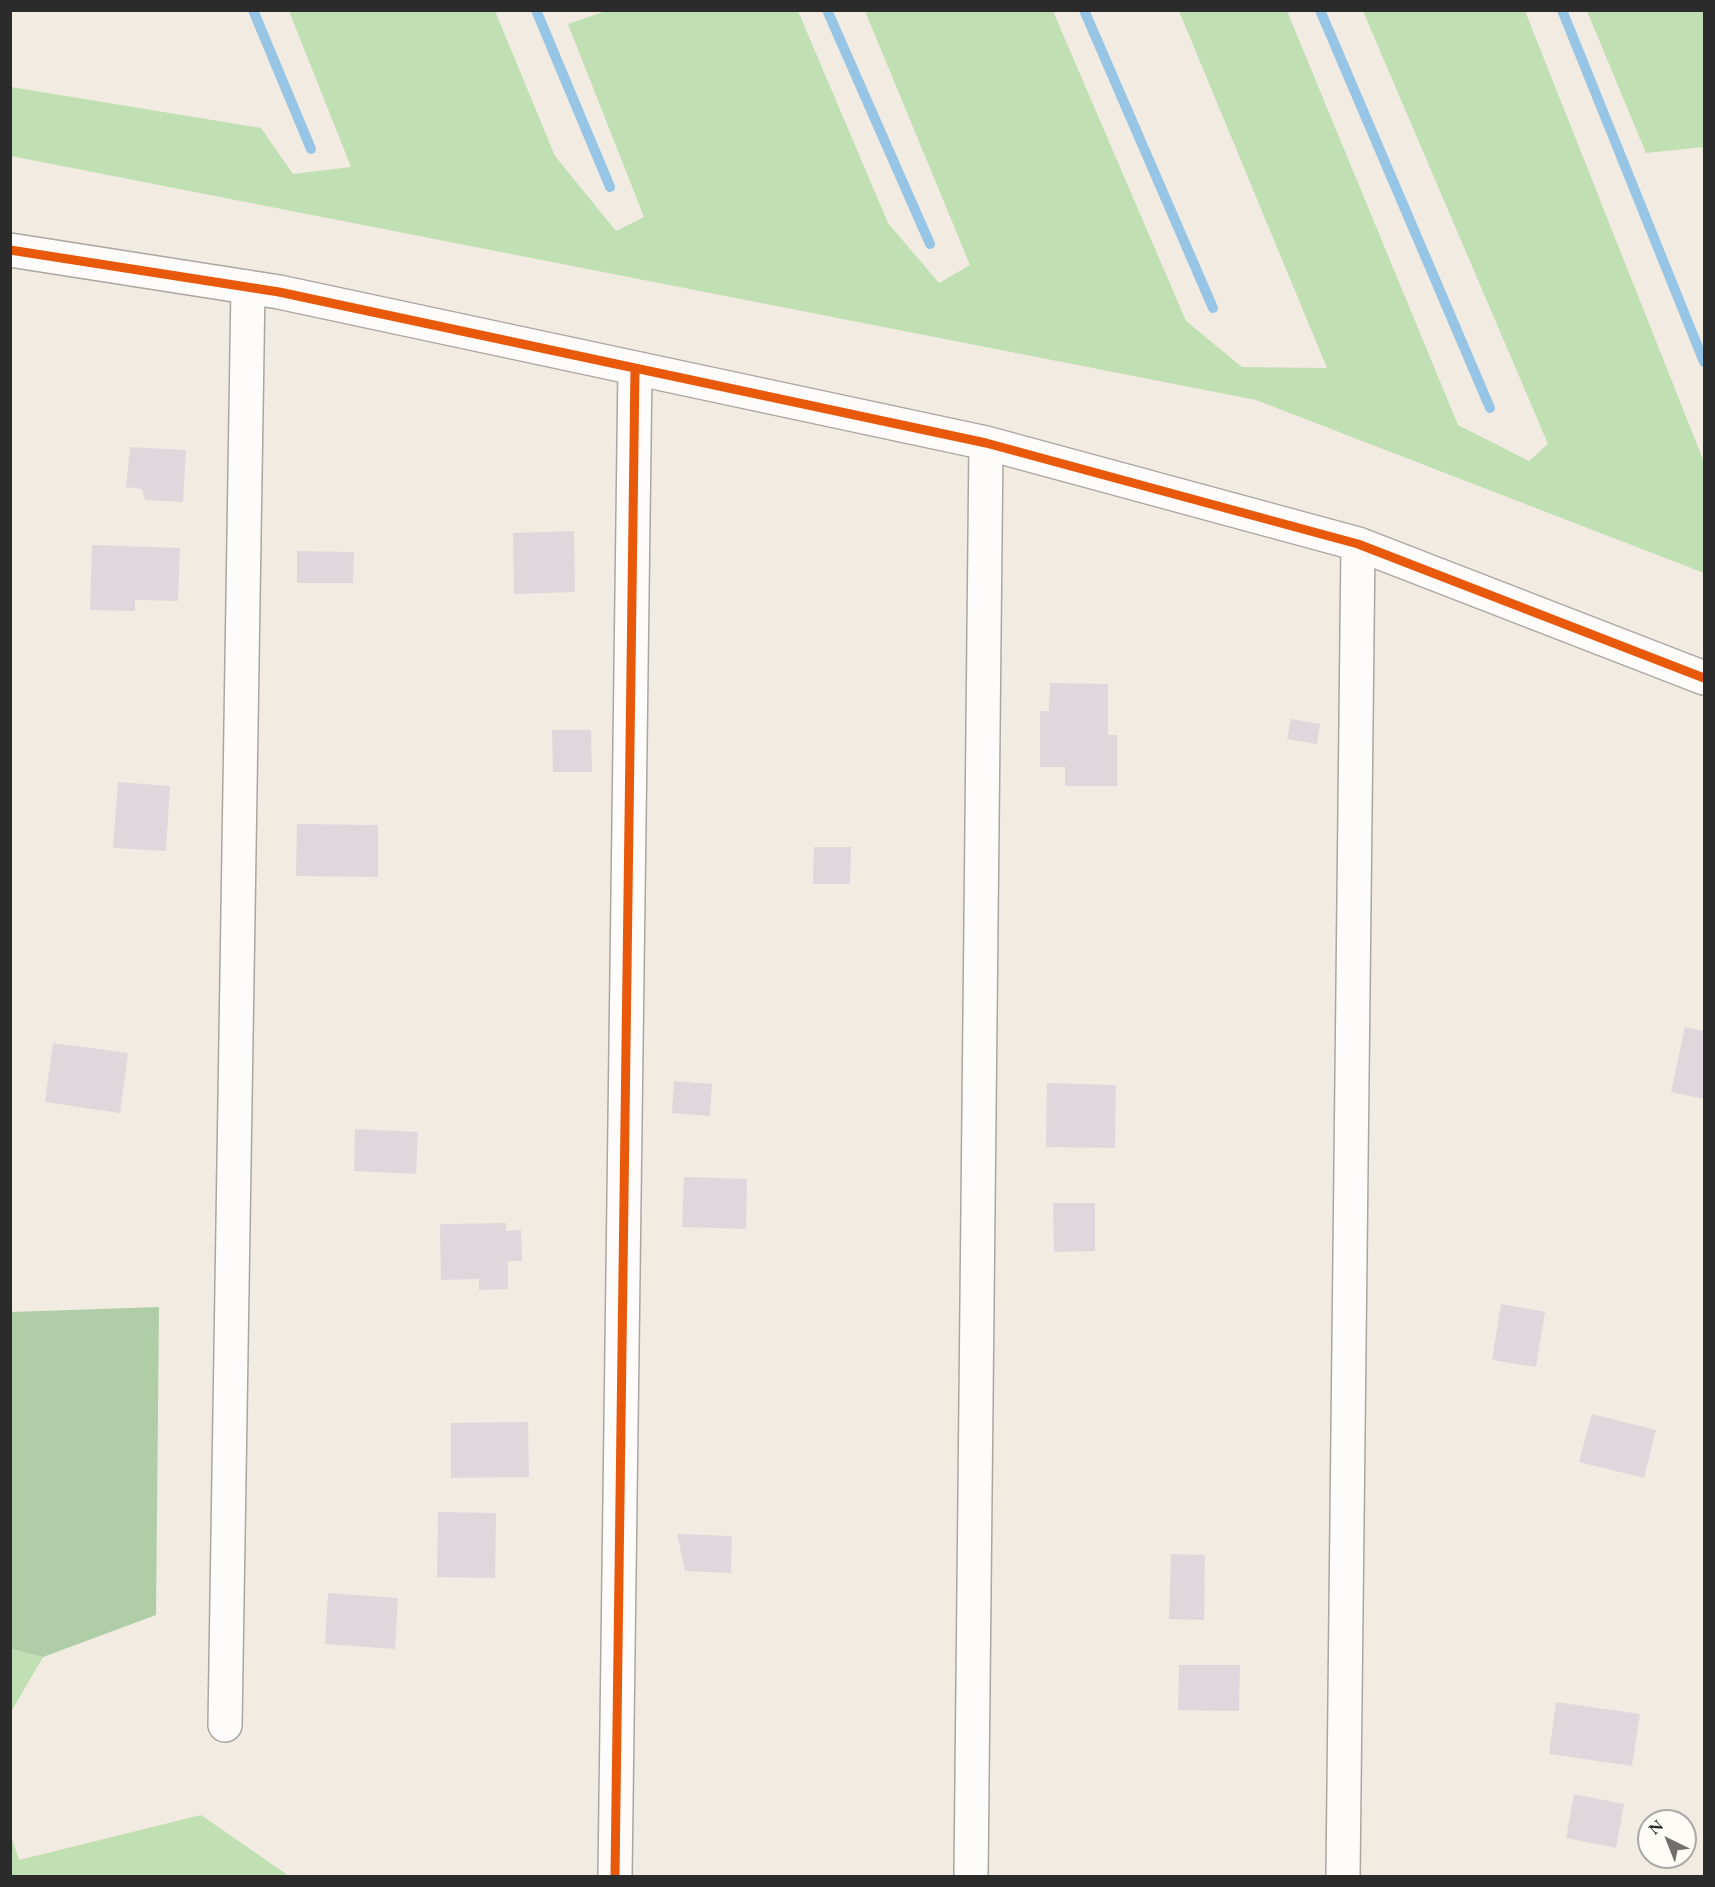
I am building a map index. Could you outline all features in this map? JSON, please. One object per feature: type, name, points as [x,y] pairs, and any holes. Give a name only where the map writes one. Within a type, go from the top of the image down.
[{"type":"street","points":[[10,250],[279,292],[986,443],[1358,544],[1704,678]]},
{"type":"street","points":[[225,1725],[248,287]]},
{"type":"street","points":[[615,1876],[635,368]]},
{"type":"street","points":[[971,1876],[986,443]]},
{"type":"street","points":[[1343,1876],[1358,544]]},
{"type":"green space","points":[[289,11],[495,11],[555,156],[616,231],[644,217],[568,24],[606,11],[798,11],[888,223],[939,283],[970,265],[865,11],[1053,11],[1186,321],[1242,367],[1327,368],[1179,11],[1287,11],[1458,425],[1529,461],[1548,444],[1363,11],[1525,11],[1704,462],[1704,573],[1256,400],[11,156],[11,87],[261,128],[293,174],[351,167]]},
{"type":"green space","points":[[1587,11],[1704,11],[1704,147],[1646,153]]},
{"type":"green space","points":[[159,1307],[156,1615],[43,1657],[11,1649],[11,1312]]},
{"type":"green space","points":[[11,1649],[43,1657],[11,1712]]},
{"type":"green space","points":[[201,1815],[289,1876],[11,1876],[11,1836],[19,1860]]},
{"type":"building","points":[[130,447],[186,450],[183,502],[145,500],[142,489],[126,487]]},
{"type":"building","points":[[574,531],[575,592],[514,594],[513,533]]},
{"type":"building","points":[[92,545],[180,548],[178,601],[135,600],[135,611],[90,610]]},
{"type":"building","points":[[297,551],[354,552],[353,583],[297,583]]},
{"type":"building","points":[[1050,683],[1108,684],[1108,735],[1117,735],[1117,786],[1065,786],[1065,767],[1040,767],[1040,711],[1049,711]]},
{"type":"building","points":[[1291,719],[1320,724],[1317,744],[1287,739]]},
{"type":"building","points":[[552,730],[591,730],[592,772],[553,772]]},
{"type":"building","points":[[118,782],[170,786],[166,851],[113,848]]},
{"type":"building","points":[[297,824],[378,825],[378,877],[296,876]]},
{"type":"building","points":[[814,847],[851,847],[850,884],[813,884]]},
{"type":"building","points":[[1685,1027],[1704,1031],[1704,1099],[1671,1092]]},
{"type":"building","points":[[53,1043],[128,1053],[120,1113],[45,1102]]},
{"type":"building","points":[[674,1081],[712,1084],[710,1116],[672,1113]]},
{"type":"building","points":[[1047,1083],[1116,1085],[1115,1148],[1046,1147]]},
{"type":"building","points":[[355,1129],[418,1132],[416,1174],[354,1171]]},
{"type":"building","points":[[684,1177],[747,1179],[746,1229],[682,1227]]},
{"type":"building","points":[[1053,1203],[1095,1203],[1095,1251],[1054,1252]]},
{"type":"building","points":[[506,1223],[506,1231],[521,1230],[522,1261],[508,1261],[508,1289],[479,1290],[479,1279],[441,1280],[440,1224]]},
{"type":"building","points":[[1501,1304],[1545,1312],[1536,1367],[1492,1360]]},
{"type":"building","points":[[1592,1414],[1656,1430],[1644,1478],[1579,1462]]},
{"type":"building","points":[[528,1422],[529,1477],[451,1478],[451,1423]]},
{"type":"building","points":[[438,1512],[496,1513],[495,1578],[437,1577]]},
{"type":"building","points":[[677,1534],[732,1536],[731,1573],[685,1571]]},
{"type":"building","points":[[1171,1554],[1205,1555],[1204,1620],[1169,1619]]},
{"type":"building","points":[[328,1593],[398,1598],[395,1649],[325,1644]]},
{"type":"building","points":[[1179,1665],[1240,1665],[1239,1711],[1178,1710]]},
{"type":"building","points":[[1556,1702],[1640,1714],[1632,1766],[1549,1754]]},
{"type":"building","points":[[1574,1794],[1624,1804],[1616,1848],[1566,1838]]},
{"type":"waterway","points":[[253,10],[311,149]]},
{"type":"waterway","points":[[536,10],[610,187]]},
{"type":"waterway","points":[[827,10],[930,244]]},
{"type":"waterway","points":[[1084,10],[1213,308]]},
{"type":"waterway","points":[[1320,10],[1490,408]]},
{"type":"waterway","points":[[1562,10],[1704,362]]},
{"type":"cycle path","points":[[10,250],[279,292],[986,443],[1358,544],[1704,678]]},
{"type":"cycle path","points":[[615,1876],[635,368]]}]
